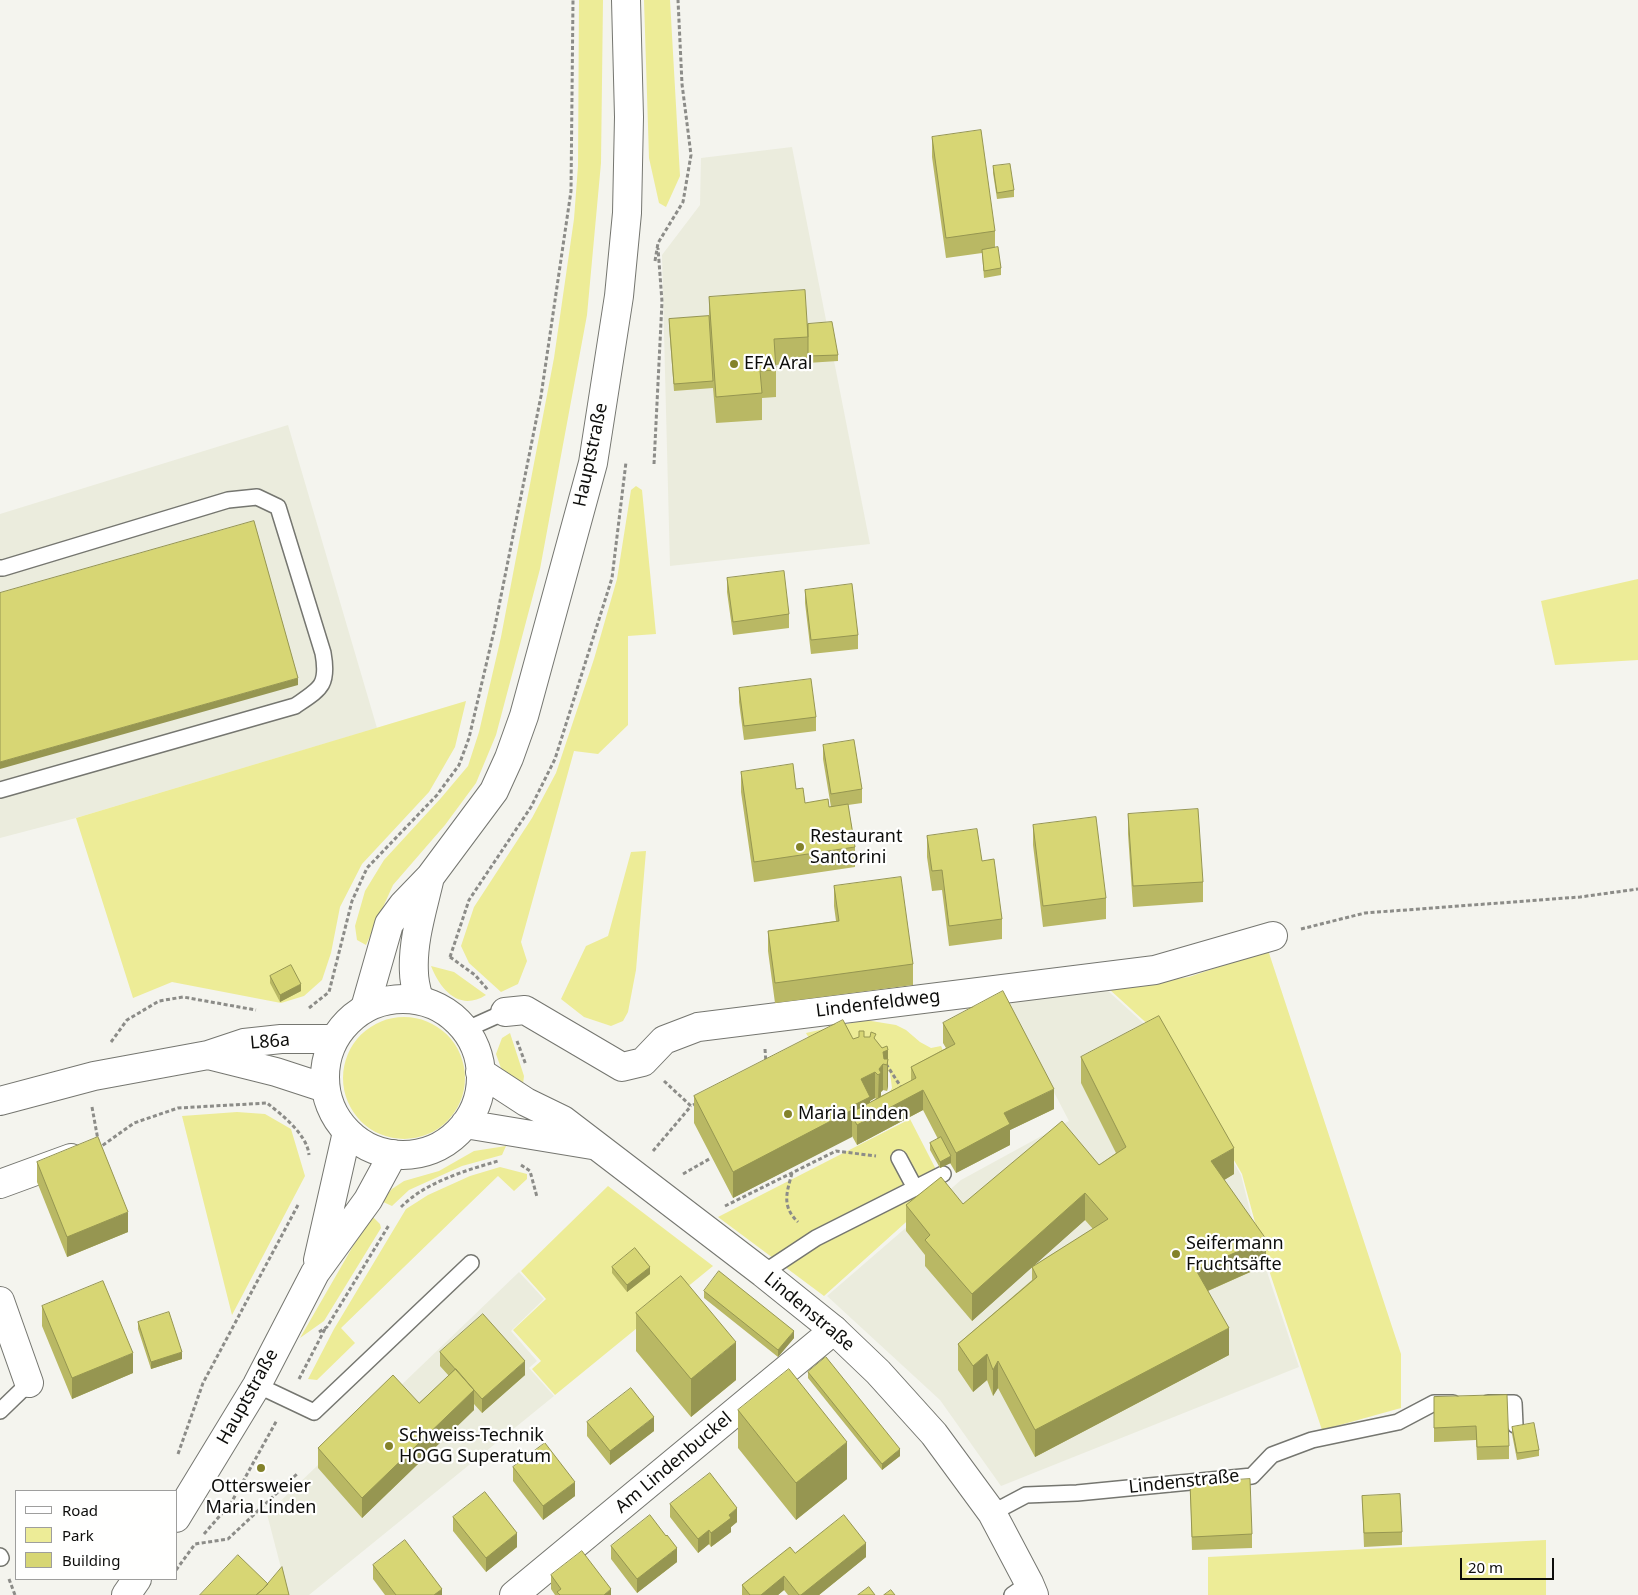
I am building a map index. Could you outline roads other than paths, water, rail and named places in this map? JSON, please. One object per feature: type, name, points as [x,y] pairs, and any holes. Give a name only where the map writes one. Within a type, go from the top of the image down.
[{"type":"street","name":"Hauptstraße","points":[[365,1008],[389,924],[403,905],[430,877],[494,791],[509,758],[524,716],[594,463],[618,296],[627,213],[629,117],[626,0]]},
{"type":"street","name":"Hauptstraße","points":[[419,1000],[414,974],[415,953],[430,877]]},
{"type":"street","name":"Lindenfeldweg","points":[[505,1012],[525,1010],[622,1068],[643,1062],[664,1040],[698,1027],[1156,970],[1273,936]]},
{"type":"street","points":[[419,1000],[437,1006],[465,1030],[476,1048],[480,1072],[480,1088],[475,1107],[465,1124],[445,1143],[420,1153],[393,1154],[368,1147],[347,1132],[332,1112],[325,1088],[325,1063],[334,1039],[347,1022],[365,1008],[382,1001],[419,1000]]},
{"type":"street","name":"L86a","points":[[0,1101],[94,1076],[208,1055],[244,1043],[281,1039],[334,1039]]},
{"type":"street","points":[[208,1055],[276,1072],[325,1088]]},
{"type":"street","name":"Lindenstraße","points":[[480,1072],[526,1102],[562,1120],[763,1273],[834,1330],[878,1372],[934,1434],[992,1513],[1025,1591]]},
{"type":"street","name":"Lindenstraße","points":[[465,1124],[593,1145]]},
{"type":"street","name":"Hauptstraße","points":[[315,1273],[347,1132]]},
{"type":"street","points":[[0,1184],[90,1151]]},
{"type":"street","name":"Hauptstraße","points":[[178,1515],[257,1385],[315,1273],[368,1200],[393,1154]]},
{"type":"street","points":[[0,1301],[29,1383]]},
{"type":"street","name":"Am Lindenbuckel","points":[[514,1595],[834,1330]]},
{"type":"street","points":[[126,1595],[136,1580]]},
{"type":"lane","points":[[0,568],[12,566],[228,500],[256,497],[278,507],[323,654],[326,671],[319,690],[295,706],[0,790]]},
{"type":"lane","points":[[465,1030],[505,1012]]},
{"type":"lane","points":[[899,1158],[915,1188]]},
{"type":"lane","points":[[763,1273],[816,1238],[943,1174]]},
{"type":"lane","points":[[257,1385],[314,1412],[471,1263]]},
{"type":"lane","points":[[0,1411],[29,1383]]},
{"type":"lane","name":"Lindenstraße","points":[[992,1513],[1026,1495],[1077,1494],[1252,1476],[1272,1455],[1312,1440],[1398,1422],[1434,1403],[1514,1403],[1515,1425]]},
{"type":"place","name":"EFA Aral","points":[[734,364]]},
{"type":"place","name":"Restaurant Santorini","points":[[800,847]]},
{"type":"place","name":"Maria Linden","points":[[788,1114]]},
{"type":"place","name":"Seifermann Fruchtsäfte","points":[[1176,1254]]},
{"type":"place","name":"Schweiss-Technik HOGG Superatum","points":[[389,1446]]},
{"type":"place","name":"Ottersweier Maria Linden","points":[[261,1468]]}]
